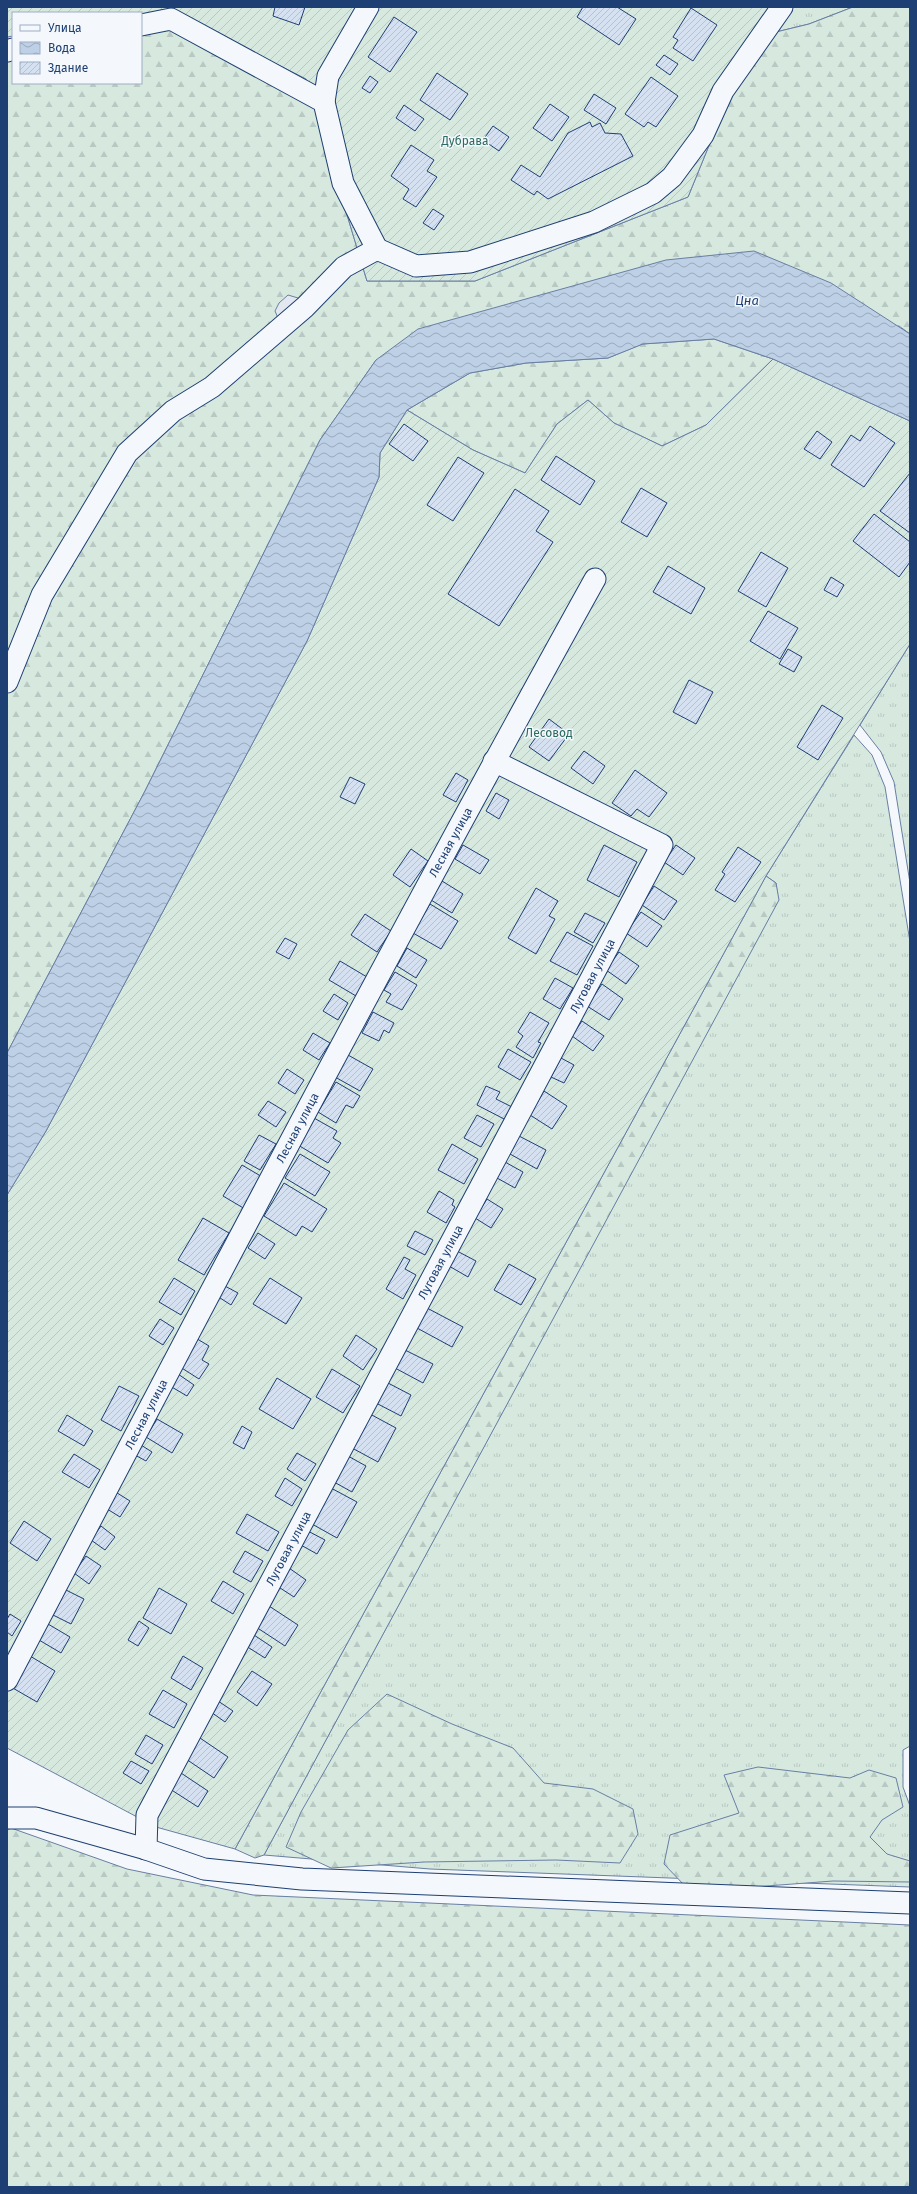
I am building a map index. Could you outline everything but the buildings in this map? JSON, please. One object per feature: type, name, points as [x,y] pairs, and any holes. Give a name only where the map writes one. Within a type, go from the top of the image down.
[{"type":"street","points":[[368,7],[328,76],[324,102],[343,183],[378,249],[416,266],[470,262],[594,222],[653,193],[672,176],[703,135],[723,91],[782,7]]},
{"type":"street","points":[[142,25],[170,13],[171,19],[324,102]]},
{"type":"street","points":[[7,682],[42,595],[127,453],[173,411],[212,387],[305,307],[344,267],[378,249]]},
{"type":"street","name":"Лесная улица","points":[[7,1680],[214,1282],[494,761],[595,579]]},
{"type":"street","name":"Луговая улица","points":[[146,1849],[147,1815],[662,845],[494,761]]},
{"type":"street","points":[[7,1818],[36,1818],[146,1849],[204,1869],[302,1879],[910,1903]]},
{"type":"green space","name":"Дубрава","points":[[7,7],[790,7],[730,94],[688,197],[475,281],[367,281],[306,79],[173,11],[142,16],[142,12],[12,12],[12,36],[7,37]]},
{"type":"green space","points":[[790,7],[853,7],[809,24],[772,33]]},
{"type":"green space","points":[[853,7],[910,7],[910,334],[899,326],[376,360],[320,440],[145,791],[7,1053],[7,37],[12,36],[12,84],[142,84],[142,16],[173,11],[306,79],[367,281],[475,281],[688,197],[730,94],[772,33],[809,24]]},
{"type":"green space","points":[[714,339],[773,359],[706,425],[662,446],[614,423],[588,400],[557,424],[525,473],[473,450],[407,410],[470,373],[526,363],[608,358],[642,344]]},
{"type":"green space","name":"Лесовод","points":[[773,359],[910,421],[910,644],[766,876],[235,1849],[156,1827],[7,1748],[7,1195],[46,1131],[307,641],[379,477],[380,453],[407,410],[473,450],[525,473],[557,424],[588,400],[614,423],[662,446],[706,425]]},
{"type":"green space","points":[[910,644],[910,883],[894,782],[881,752],[860,725]]},
{"type":"green space","points":[[854,735],[872,755],[885,787],[910,942],[910,1746],[903,1750],[903,1787],[910,1806],[910,1887],[430,1869],[264,1855],[778,900],[776,883],[766,876]]},
{"type":"green space","points":[[766,876],[776,883],[779,900],[264,1855],[255,1858],[235,1849]]},
{"type":"green space","points":[[387,1694],[452,1724],[513,1748],[544,1783],[593,1789],[633,1809],[638,1834],[620,1863],[556,1860],[424,1862],[331,1868],[286,1847],[301,1812],[348,1730]]},
{"type":"green space","points":[[758,1767],[850,1778],[869,1770],[896,1778],[903,1807],[882,1820],[870,1837],[887,1854],[910,1861],[910,1882],[833,1881],[740,1888],[685,1886],[664,1864],[670,1835],[739,1813],[724,1775]]},
{"type":"green space","points":[[11,1828],[127,1869],[253,1895],[910,1925],[910,2187],[7,2187],[7,1830]]},
{"type":"shaded area","points":[[288,295],[298,298],[305,307],[278,318],[275,311],[279,303]]},
{"type":"water","name":"Цна","points":[[754,251],[831,283],[910,334],[910,421],[773,359],[714,339],[643,344],[608,358],[526,363],[470,373],[407,410],[380,453],[379,477],[307,641],[46,1131],[7,1195],[7,1053],[145,791],[320,440],[376,360],[418,329],[666,260]]}]
